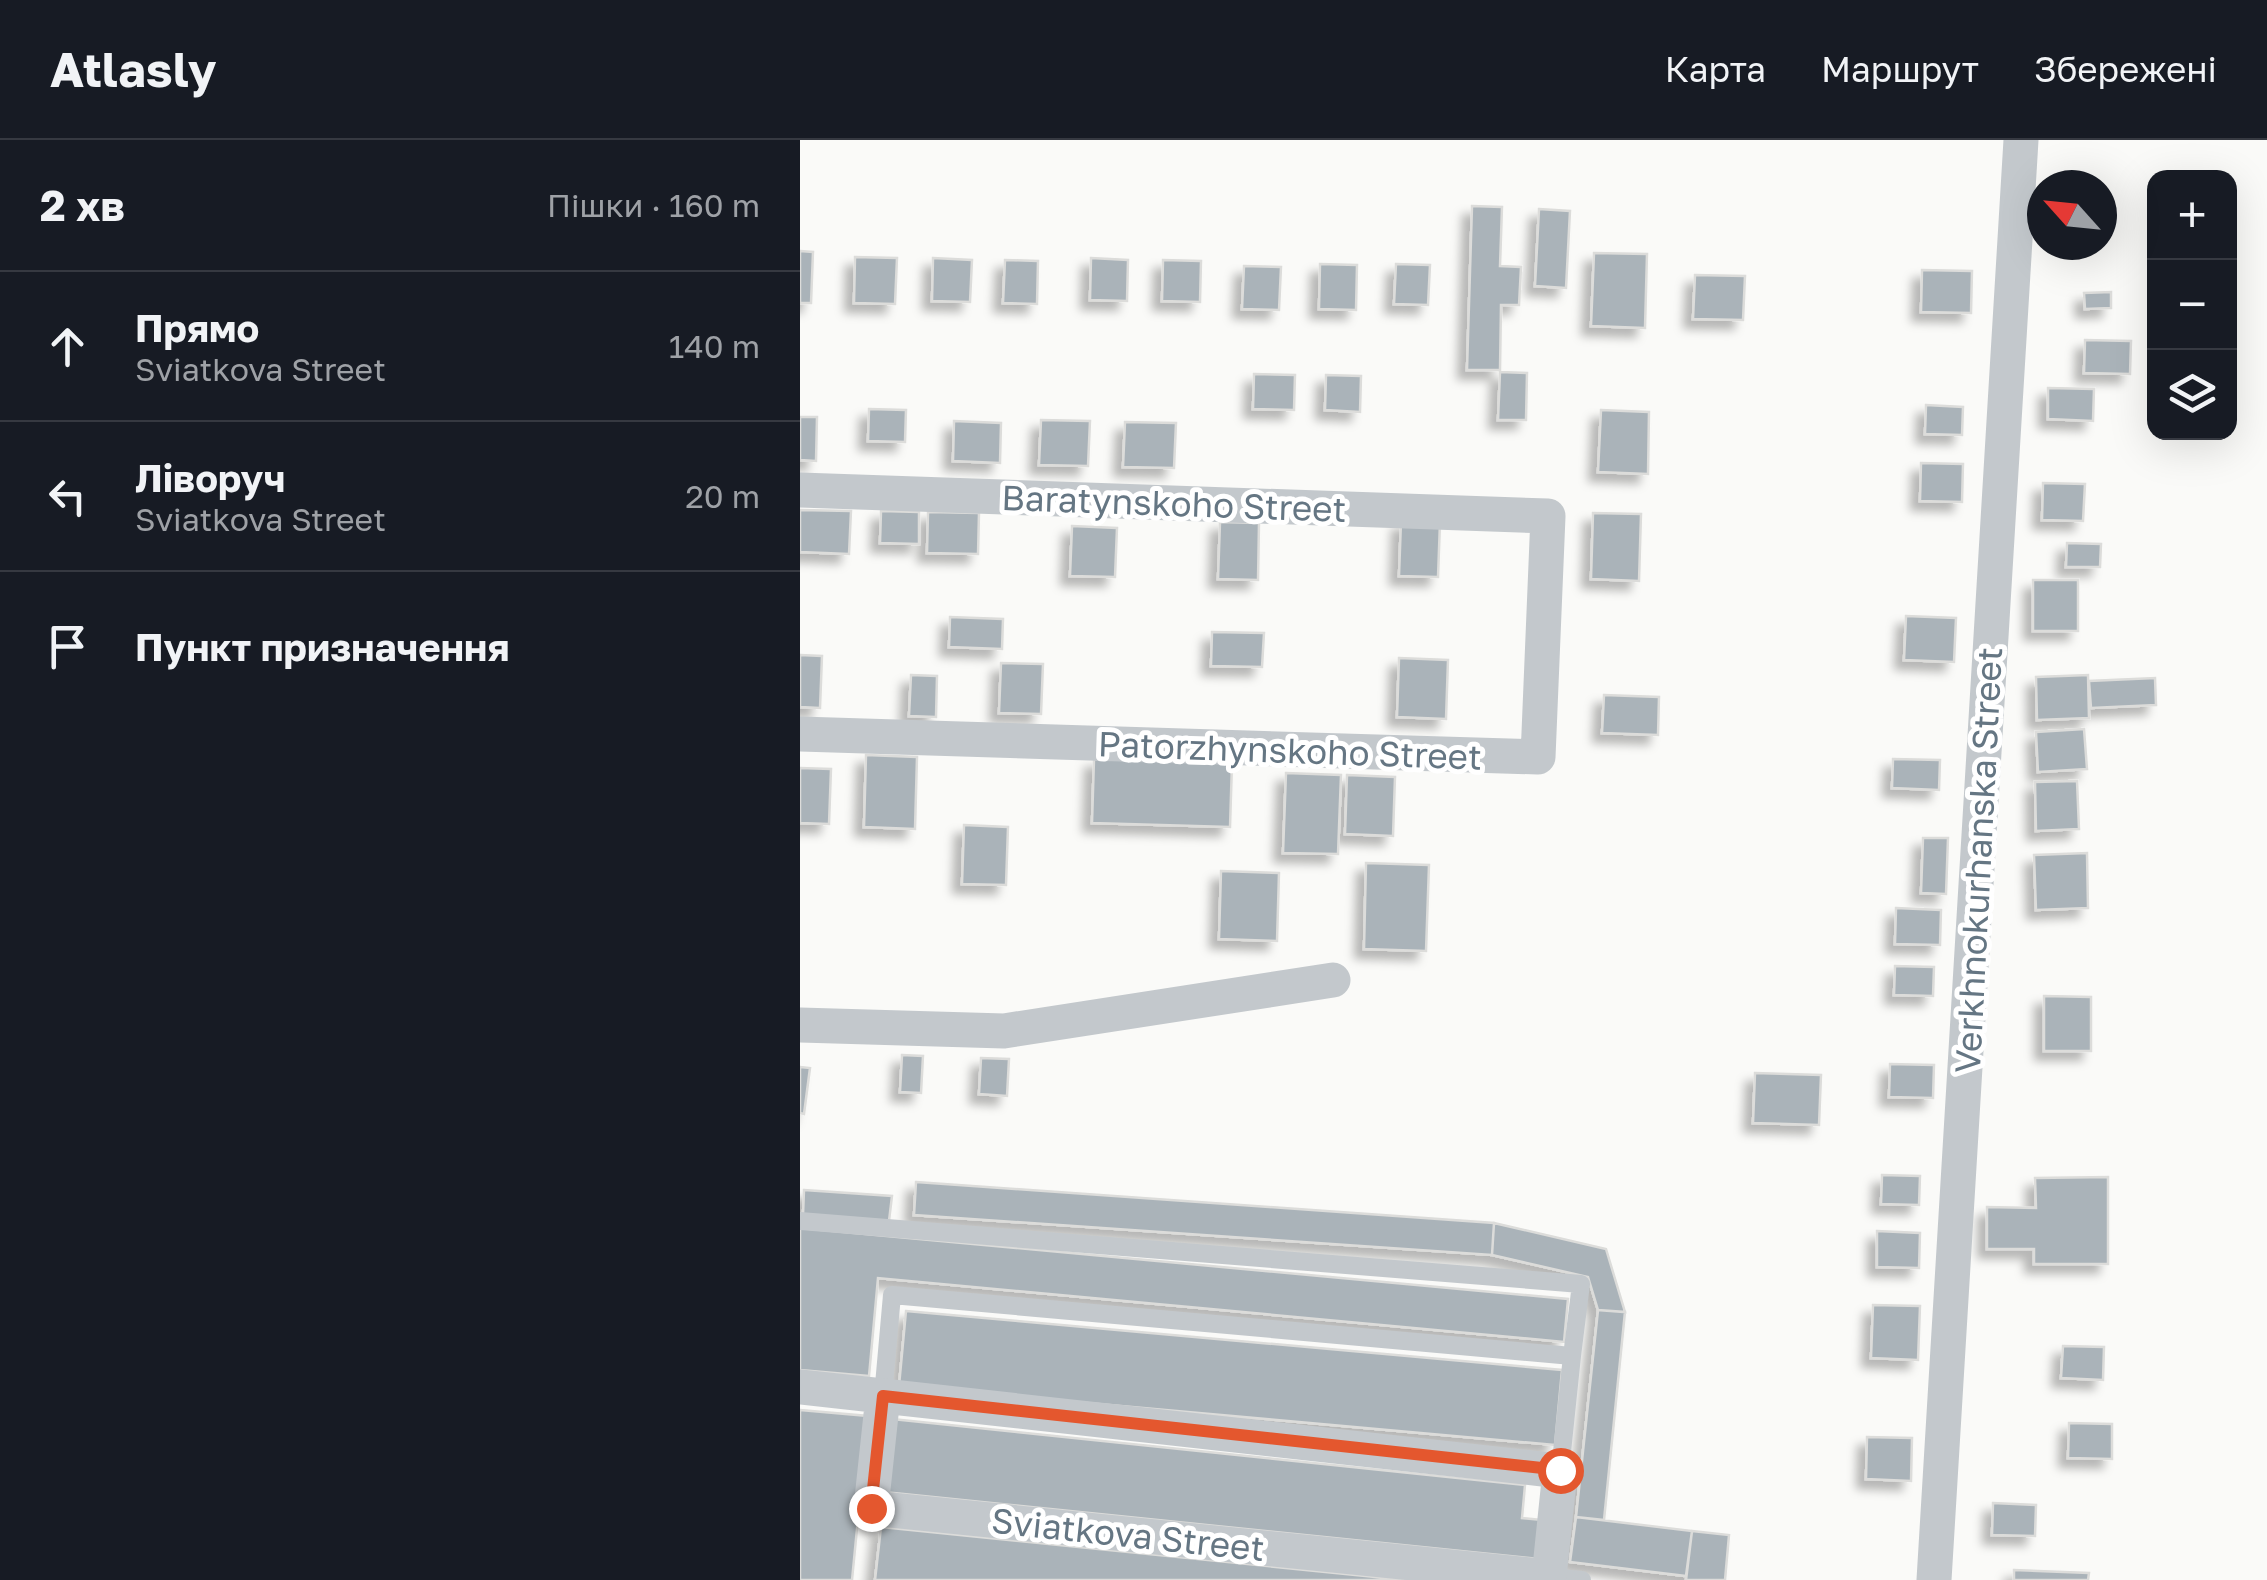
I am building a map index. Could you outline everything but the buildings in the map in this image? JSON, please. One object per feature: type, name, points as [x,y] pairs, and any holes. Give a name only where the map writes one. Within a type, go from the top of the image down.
[{"type":"street","name":"Verkhnokurhanska Street","points":[[1934,1580],[2020,140]]},
{"type":"street","name":"Baratynskoho Street","points":[[800,490],[1548,516]]},
{"type":"street","name":"Patorzhynskoho Street","points":[[800,734],[1538,757],[1548,516]]},
{"type":"street","points":[[800,1025],[1004,1030],[1332,980]]},
{"type":"street","points":[[800,1387],[1560,1470]]},
{"type":"street","name":"Sviatkova Street","points":[[883,1396],[871,1508],[1490,1576],[1566,1578],[1560,1470]]},
{"type":"lane","points":[[800,1221],[1580,1284],[1560,1470]]},
{"type":"lane","points":[[883,1396],[892,1296],[1572,1356]]},
{"type":"route","points":[[871,1508],[883,1396],[1560,1470]]}]
